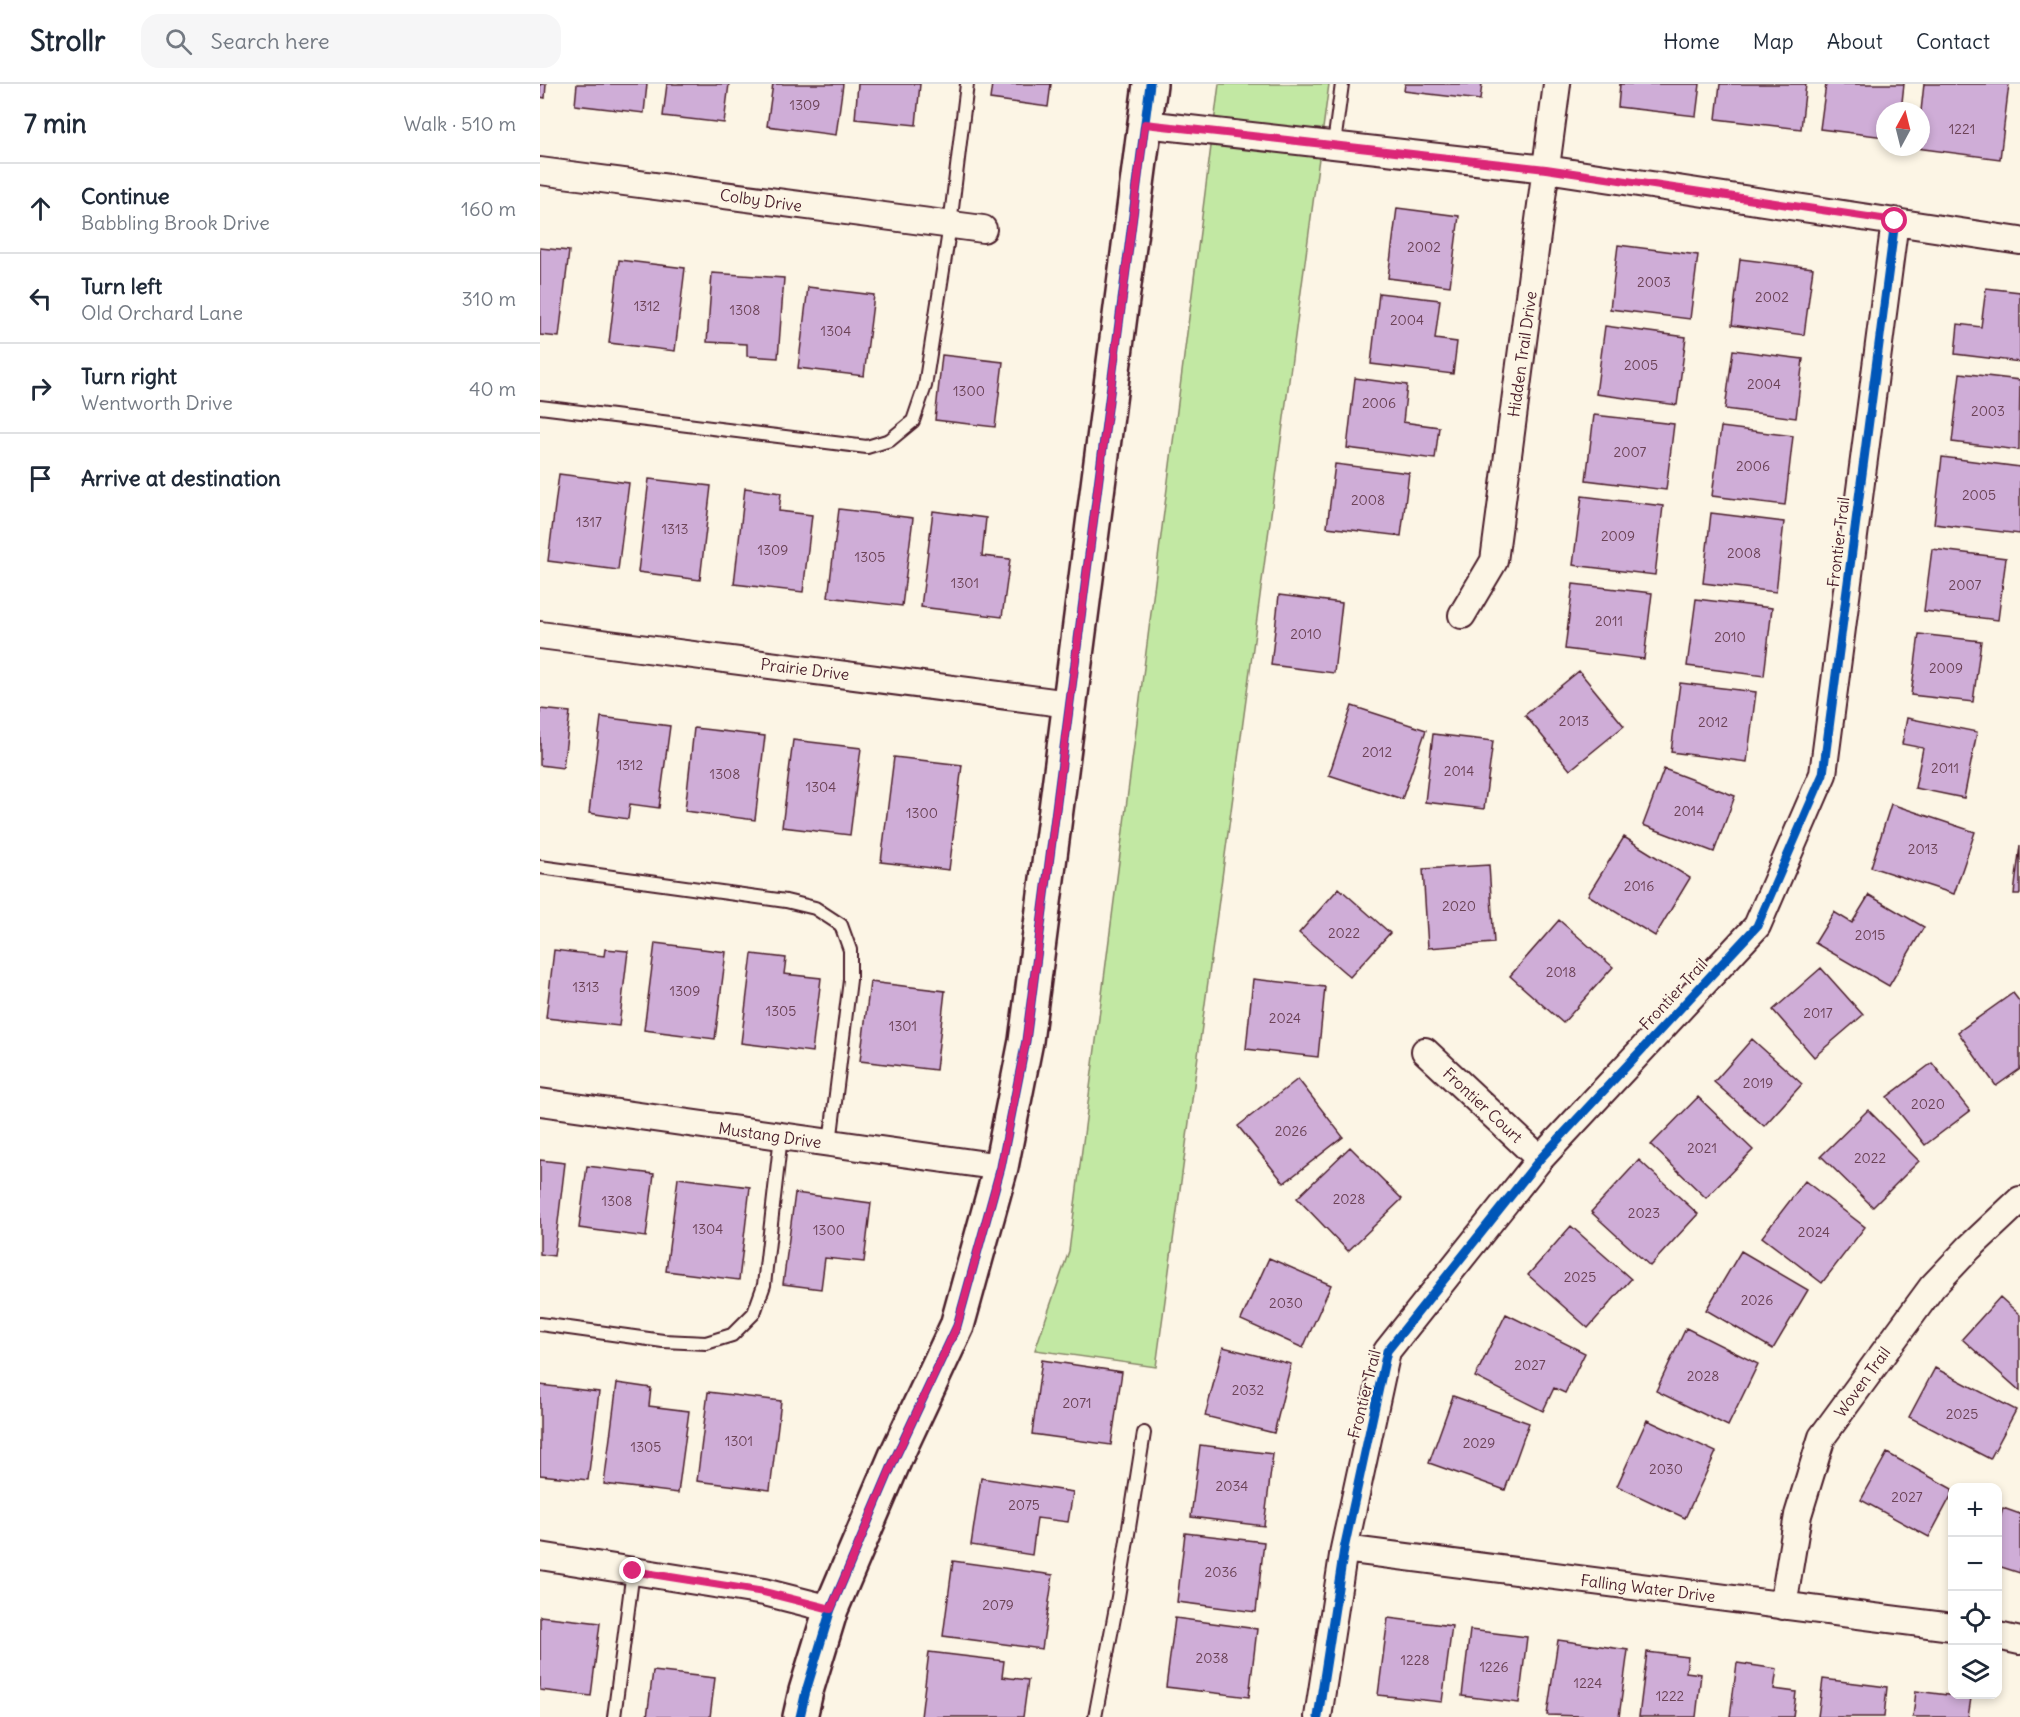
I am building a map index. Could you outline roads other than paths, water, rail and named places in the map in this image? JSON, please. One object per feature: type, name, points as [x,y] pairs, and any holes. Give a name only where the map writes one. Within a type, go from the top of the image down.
[{"type":"street","points":[[800,1717],[831,1609],[896,1456],[957,1326],[1001,1167],[1026,1041],[1150,84]]},
{"type":"street","name":"Hidden Trail Drive","points":[[1462,615],[1494,561],[1557,84]]},
{"type":"street","points":[[1145,124],[1546,169],[2020,241]]},
{"type":"street","name":"Colby Drive","points":[[540,171],[983,229]]},
{"type":"street","name":"Frontier Trail","points":[[1318,1717],[1344,1549],[1388,1351],[1540,1159],[1757,926],[1823,774],[1895,221]]},
{"type":"street","name":"Prairie Drive","points":[[540,635],[1069,704]]},
{"type":"street","name":"Frontier Court","points":[[1425,1052],[1540,1159]]},
{"type":"street","name":"Mustang Drive","points":[[540,1102],[1001,1167]]},
{"type":"street","name":"Woven Trail","points":[[1783,1606],[1798,1515],[1822,1437],[1932,1287],[2020,1200]]},
{"type":"street","name":"Falling Water Drive","points":[[1344,1549],[1948,1626]]},
{"type":"street","points":[[540,1557],[764,1592],[831,1609]]},
{"type":"street","points":[[2002,1637],[2020,1641]]},
{"type":"lane","points":[[540,407],[867,447],[890,440],[913,422],[925,386],[950,225],[968,84]]},
{"type":"lane","points":[[1334,144],[1342,84]]},
{"type":"lane","points":[[540,867],[786,901],[815,908],[841,925],[850,950],[850,980],[830,1143]]},
{"type":"lane","points":[[540,1324],[663,1341],[706,1343],[732,1335],[754,1313],[764,1285],[781,1136]]},
{"type":"lane","points":[[1095,1717],[1122,1574],[1144,1433]]},
{"type":"lane","points":[[614,1717],[633,1571]]}]
